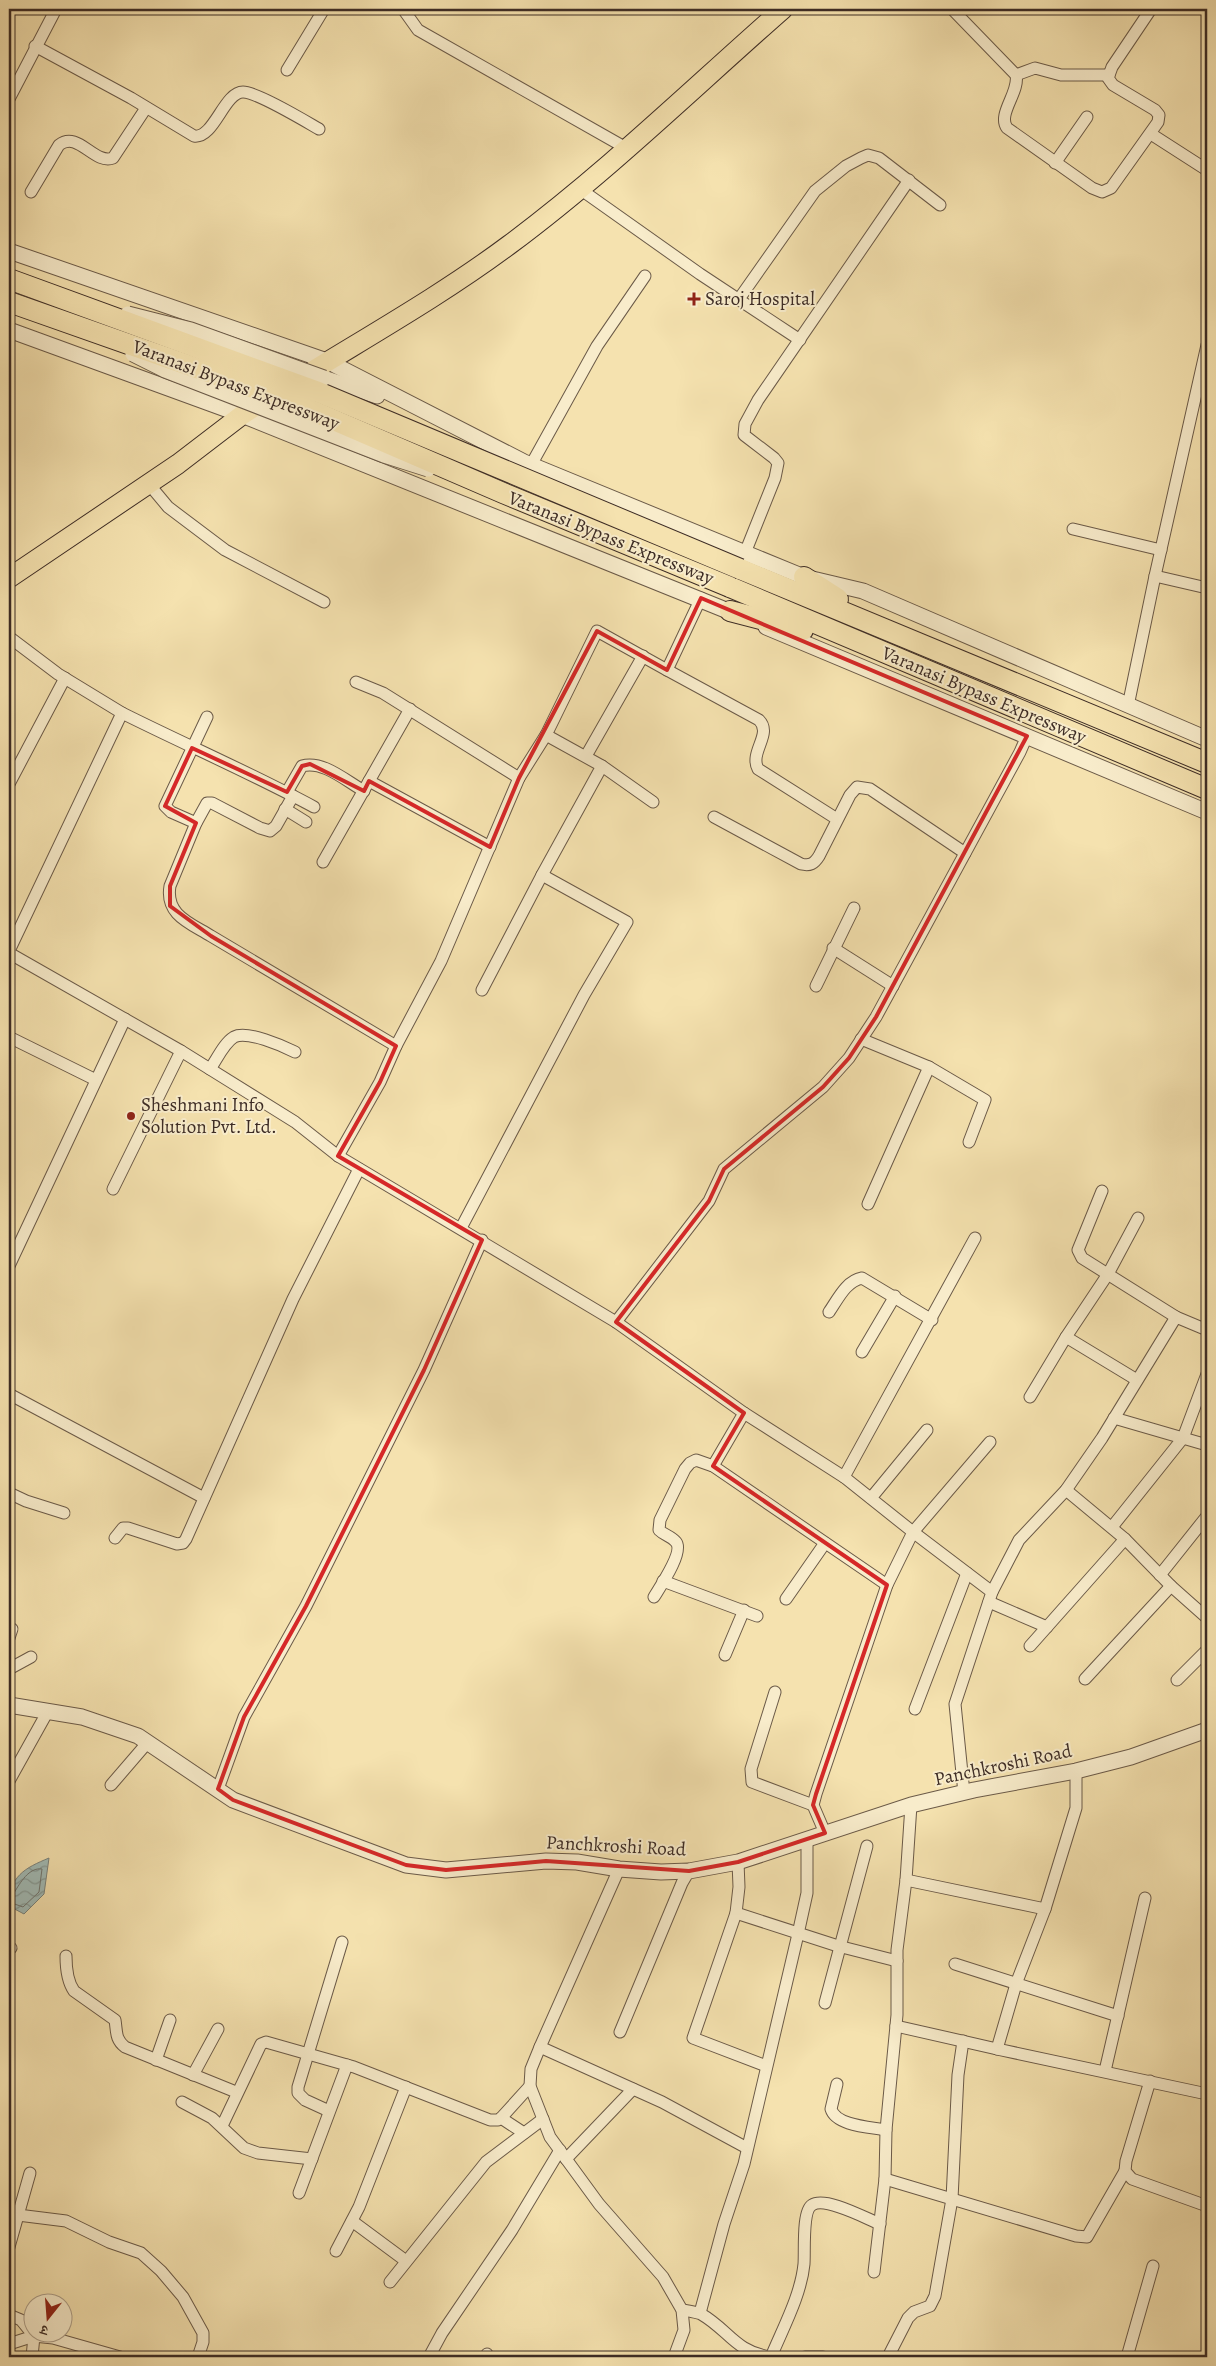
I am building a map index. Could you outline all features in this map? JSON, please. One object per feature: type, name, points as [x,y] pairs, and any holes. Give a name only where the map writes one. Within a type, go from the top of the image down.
[{"type":"highway","name":"Varanasi Bypass Expressway","points":[[9,278],[318,392],[742,561],[884,628],[1207,763]]},
{"type":"highway","name":"Varanasi Bypass Expressway","points":[[9,302],[290,401],[503,493],[1207,789]]},
{"type":"highway","points":[[804,578],[884,628]]},
{"type":"highway","points":[[730,612],[792,626],[887,654]]},
{"type":"main road","points":[[9,578],[178,464],[242,414],[326,370],[508,246],[580,188],[783,9]]},
{"type":"main road","points":[[9,564],[170,454],[200,446]]},
{"type":"street","points":[[9,98],[22,77],[35,46],[56,9]]},
{"type":"street","points":[[287,70],[324,9]]},
{"type":"street","points":[[403,9],[418,30],[626,148]]},
{"type":"street","points":[[952,9],[1016,75],[1016,87],[1006,112],[1005,125],[1014,134],[1092,188],[1107,191],[1151,134],[1158,122],[1158,114],[1113,85],[1108,75]]},
{"type":"street","points":[[1108,75],[1151,9]]},
{"type":"street","points":[[35,46],[182,130],[198,137],[206,132],[237,93],[242,92],[256,96],[320,129]]},
{"type":"street","points":[[1016,75],[1035,68],[1061,75],[1108,75]]},
{"type":"street","points":[[31,192],[59,145],[64,141],[71,141],[104,158],[113,158],[146,108]]},
{"type":"street","points":[[1055,163],[1087,117]]},
{"type":"street","points":[[1151,134],[1207,170]]},
{"type":"street","points":[[740,299],[805,204],[846,166],[868,155],[873,155],[940,205]]},
{"type":"street","points":[[742,561],[775,478],[778,463],[744,435],[744,424],[758,400],[909,180]]},
{"type":"street","points":[[580,188],[700,274],[800,340]]},
{"type":"street","points":[[9,251],[326,370],[437,418],[531,464],[742,561],[804,578],[863,591],[1207,739]]},
{"type":"street","points":[[531,464],[597,346],[645,276]]},
{"type":"street","points":[[57,296],[191,330],[326,370]]},
{"type":"street","points":[[9,330],[242,414],[701,598],[823,652],[1207,812]]},
{"type":"street","points":[[1128,706],[1207,345]]},
{"type":"street","points":[[148,483],[168,507],[225,550],[324,602]]},
{"type":"street","points":[[1073,529],[1161,550]]},
{"type":"street","points":[[1155,576],[1207,588]]},
{"type":"street","points":[[668,670],[701,598]]},
{"type":"street","points":[[338,1156],[380,1082],[396,1046],[441,961],[519,778],[546,735],[597,631],[759,720],[764,725],[765,730],[754,758],[758,769],[837,819]]},
{"type":"street","points":[[9,652],[12,639],[65,678],[122,713],[314,807]]},
{"type":"street","points":[[586,756],[643,656]]},
{"type":"street","points":[[9,784],[65,678]]},
{"type":"street","points":[[356,682],[384,693],[519,778]]},
{"type":"street","points":[[323,862],[410,709]]},
{"type":"street","points":[[122,713],[9,952],[182,1051],[295,1122],[338,1156],[482,1240],[616,1322],[744,1413],[844,1477],[967,1573],[990,1597],[1047,1626]]},
{"type":"street","points":[[196,823],[171,812],[165,806],[207,717]]},
{"type":"street","points":[[546,735],[602,766],[653,802]]},
{"type":"street","points":[[616,1322],[708,1201],[724,1169],[823,1086],[849,1058],[893,986],[1027,736]]},
{"type":"street","points":[[396,1046],[211,936],[182,918],[170,906],[168,896],[170,886],[196,823],[207,803],[212,803],[260,828],[270,831],[276,826],[285,809],[302,766],[310,764],[320,766],[366,786],[490,847]]},
{"type":"street","points":[[482,990],[602,766]]},
{"type":"street","points":[[714,817],[801,864],[809,866],[815,863],[850,795],[857,787],[863,787],[870,789],[965,853]]},
{"type":"street","points":[[285,809],[306,822]]},
{"type":"street","points":[[460,1228],[584,994],[627,922],[542,875]]},
{"type":"street","points":[[816,986],[854,908]]},
{"type":"street","points":[[833,948],[893,986]]},
{"type":"street","points":[[9,1266],[125,1019]]},
{"type":"street","points":[[210,1069],[226,1044],[234,1037],[240,1035],[275,1043],[295,1052]]},
{"type":"street","points":[[13,1039],[96,1080]]},
{"type":"street","points":[[861,1039],[929,1067],[985,1100],[969,1142]]},
{"type":"street","points":[[113,1189],[182,1051]]},
{"type":"street","points":[[868,1204],[929,1067]]},
{"type":"street","points":[[115,1538],[123,1528],[128,1528],[177,1544],[183,1543],[293,1299],[359,1168]]},
{"type":"street","points":[[1102,1191],[1078,1250],[1082,1258],[1176,1317],[1207,1330]]},
{"type":"street","points":[[1030,1397],[1066,1337],[1108,1274],[1138,1218]]},
{"type":"street","points":[[844,1477],[932,1320],[975,1238]]},
{"type":"street","points":[[218,1789],[244,1717],[306,1606],[424,1370],[482,1240]]},
{"type":"street","points":[[829,1312],[847,1286],[855,1280],[862,1278],[895,1296],[932,1320]]},
{"type":"street","points":[[862,1352],[895,1296]]},
{"type":"street","points":[[964,1793],[955,1704],[990,1597],[1019,1540],[1066,1490],[1114,1418],[1176,1317]]},
{"type":"street","points":[[1066,1337],[1137,1380]]},
{"type":"street","points":[[1112,1527],[1183,1438],[1207,1374]]},
{"type":"street","points":[[9,1394],[204,1498]]},
{"type":"street","points":[[713,1466],[744,1413]]},
{"type":"street","points":[[1114,1418],[1207,1445]]},
{"type":"street","points":[[870,1498],[927,1430]]},
{"type":"street","points":[[825,1833],[814,1805],[887,1585],[913,1532],[990,1442]]},
{"type":"street","points":[[654,1597],[676,1558],[678,1546],[676,1542],[659,1530],[660,1520],[690,1463],[701,1460],[713,1466],[887,1585]]},
{"type":"street","points":[[1066,1490],[1112,1527],[1171,1586],[1207,1618]]},
{"type":"street","points":[[9,1493],[26,1501],[64,1513]]},
{"type":"street","points":[[1160,1575],[1207,1516]]},
{"type":"street","points":[[1030,1646],[1125,1539]]},
{"type":"street","points":[[786,1599],[825,1543]]},
{"type":"street","points":[[915,1709],[967,1573]]},
{"type":"street","points":[[663,1580],[757,1616]]},
{"type":"street","points":[[1086,1679],[1171,1586]]},
{"type":"street","points":[[725,1655],[744,1610]]},
{"type":"street","points":[[1177,1680],[1207,1650]]},
{"type":"street","points":[[10,1664],[31,1657]]},
{"type":"street","points":[[775,1692],[750,1777],[752,1782],[814,1805]]},
{"type":"street","name":"Panchkroshi Road","points":[[9,1705],[82,1717],[138,1736],[233,1800],[406,1865],[446,1870],[546,1861],[577,1862],[619,1869],[661,1872],[689,1871],[738,1862],[911,1805],[1076,1771],[1130,1757],[1207,1730]]},
{"type":"street","points":[[9,1781],[48,1711]]},
{"type":"street","points":[[111,1785],[148,1742]]},
{"type":"street","points":[[997,2049],[1016,1984],[1046,1909],[1076,1808],[1076,1771]]},
{"type":"street","points":[[874,2272],[885,2179],[886,2130],[896,2026],[897,1961],[906,1880],[911,1805]]},
{"type":"street","points":[[700,2314],[724,2224],[748,2148],[798,1934],[807,1893],[807,1840]]},
{"type":"street","points":[[825,2003],[838,1946],[867,1846]]},
{"type":"street","points":[[738,1862],[740,1887],[736,1913],[693,2038],[766,2066]]},
{"type":"street","points":[[619,1869],[540,2047],[531,2069],[530,2086],[550,2137],[599,2204],[662,2277],[682,2310],[684,2330],[674,2357]]},
{"type":"street","points":[[620,2032],[682,1883],[689,1871]]},
{"type":"street","points":[[906,1880],[1046,1909]]},
{"type":"street","points":[[1105,2071],[1145,1898]]},
{"type":"street","points":[[736,1913],[838,1946],[897,1961]]},
{"type":"street","points":[[330,2112],[306,2100],[298,2093],[308,2053],[342,1942]]},
{"type":"street","points":[[66,1956],[66,1969],[74,1991],[115,2020],[116,2037],[118,2042],[125,2048],[236,2092]]},
{"type":"street","points":[[954,1964],[1118,2016]]},
{"type":"street","points":[[156,2060],[170,2020]]},
{"type":"street","points":[[896,2026],[1207,2094]]},
{"type":"street","points":[[193,2075],[218,2028]]},
{"type":"street","points":[[888,2357],[908,2318],[914,2312],[930,2306],[933,2302],[952,2199],[958,2075],[963,2041]]},
{"type":"street","points":[[222,2126],[236,2092],[261,2044],[272,2042],[347,2065],[490,2120],[501,2118],[530,2086]]},
{"type":"street","points":[[540,2047],[662,2102],[748,2148]]},
{"type":"street","points":[[299,2193],[347,2065]]},
{"type":"street","points":[[885,2179],[1076,2236],[1087,2237],[1125,2171],[1126,2160],[1150,2081]]},
{"type":"street","points":[[836,2084],[831,2109],[832,2114],[844,2122],[886,2130]]},
{"type":"street","points":[[336,2250],[360,2207],[406,2087]]},
{"type":"street","points":[[429,2357],[442,2332],[563,2154],[633,2089]]},
{"type":"street","points":[[182,2102],[212,2118],[244,2148],[258,2153],[312,2159]]},
{"type":"street","points":[[501,2118],[524,2133]]},
{"type":"street","points":[[390,2282],[486,2162],[543,2119]]},
{"type":"street","points":[[1125,2171],[1132,2179],[1207,2206]]},
{"type":"street","points":[[9,2247],[30,2173]]},
{"type":"street","points":[[682,2310],[700,2314],[754,2355],[771,2357],[800,2284],[804,2266],[806,2214],[810,2205],[819,2202],[830,2204],[880,2224]]},
{"type":"street","points":[[18,2215],[66,2221],[81,2226],[108,2242],[141,2254],[160,2271],[187,2304],[203,2332],[198,2357]]},
{"type":"street","points":[[352,2220],[406,2261]]},
{"type":"street","points":[[1127,2357],[1153,2266]]},
{"type":"street","points":[[9,2315],[22,2321]]},
{"type":"street","points":[[9,2344],[22,2340]]},
{"type":"street","points":[[32,2357],[33,2344]]},
{"type":"street","points":[[70,2344],[97,2354],[120,2357]]},
{"type":"street","points":[[805,2357],[823,2357]]},
{"type":"highlighted area","points":[[701,598],[1027,736],[876,1017],[849,1058],[823,1087],[724,1169],[709,1201],[616,1322],[744,1413],[713,1466],[887,1585],[813,1805],[825,1833],[738,1862],[689,1871],[546,1861],[446,1870],[406,1865],[233,1800],[218,1789],[244,1717],[306,1606],[424,1370],[482,1240],[338,1156],[380,1082],[396,1046],[211,936],[170,906],[170,886],[196,823],[165,806],[192,748],[287,792],[302,766],[310,764],[364,791],[369,781],[490,847],[519,778],[597,631],[667,670]]},
{"type":"water","points":[[49,1858],[44,1894],[24,1914],[9,1906],[15,1880],[26,1870]]},
{"type":"place","name":"Saroj Hospital","points":[[694,299]]},
{"type":"place","name":"Sheshmani Info Solution Pvt. Ltd.","points":[[131,1116]]}]
